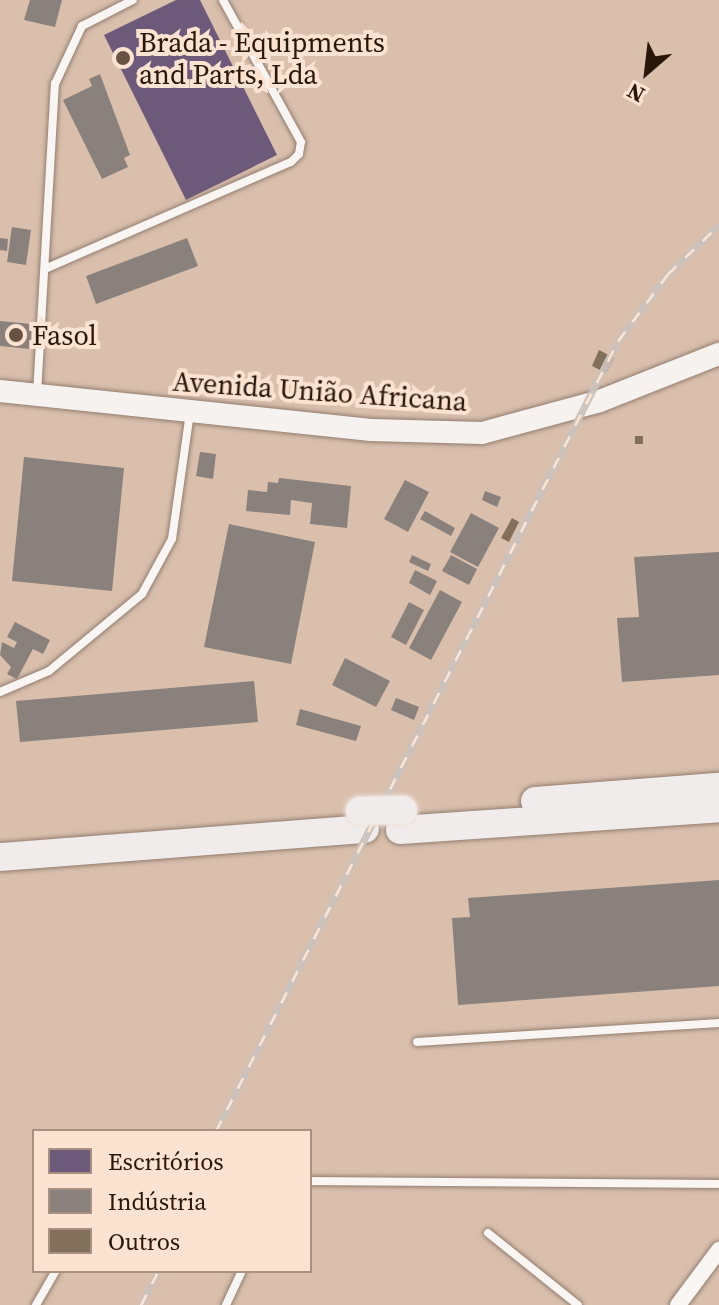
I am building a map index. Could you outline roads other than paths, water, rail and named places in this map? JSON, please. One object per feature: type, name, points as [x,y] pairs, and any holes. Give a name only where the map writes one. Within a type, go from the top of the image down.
[{"type":"highway","points":[[0,842],[401,820],[719,787]]},
{"type":"highway","points":[[401,820],[435,827],[719,808]]},
{"type":"highway","points":[[0,857],[362,820]]},
{"type":"main road","name":"Avenida União Africana","points":[[0,391],[371,430],[482,433],[600,401],[719,354]]},
{"type":"street","points":[[678,1305],[719,1250]]},
{"type":"lane","points":[[37,395],[47,268],[55,84],[61,63],[82,26],[133,0]]},
{"type":"lane","points":[[47,268],[291,162],[299,154],[301,142],[223,0]]},
{"type":"lane","points":[[0,692],[49,671],[142,594],[172,539],[190,412]]},
{"type":"lane","points":[[417,1042],[719,1023]]},
{"type":"lane","points":[[312,1181],[544,1179],[719,1184]]},
{"type":"lane","points":[[488,1233],[578,1305]]},
{"type":"lane","points":[[36,1305],[55,1273]]},
{"type":"lane","points":[[226,1305],[241,1273]]},
{"type":"railway","points":[[217,1129],[618,341],[668,274],[719,225]]},
{"type":"railway","points":[[141,1305],[157,1273]]},
{"type":"place","name":"Brada - Equipments and Parts, Lda","points":[[123,58]]},
{"type":"place","name":"Fasol","points":[[16,335]]}]
